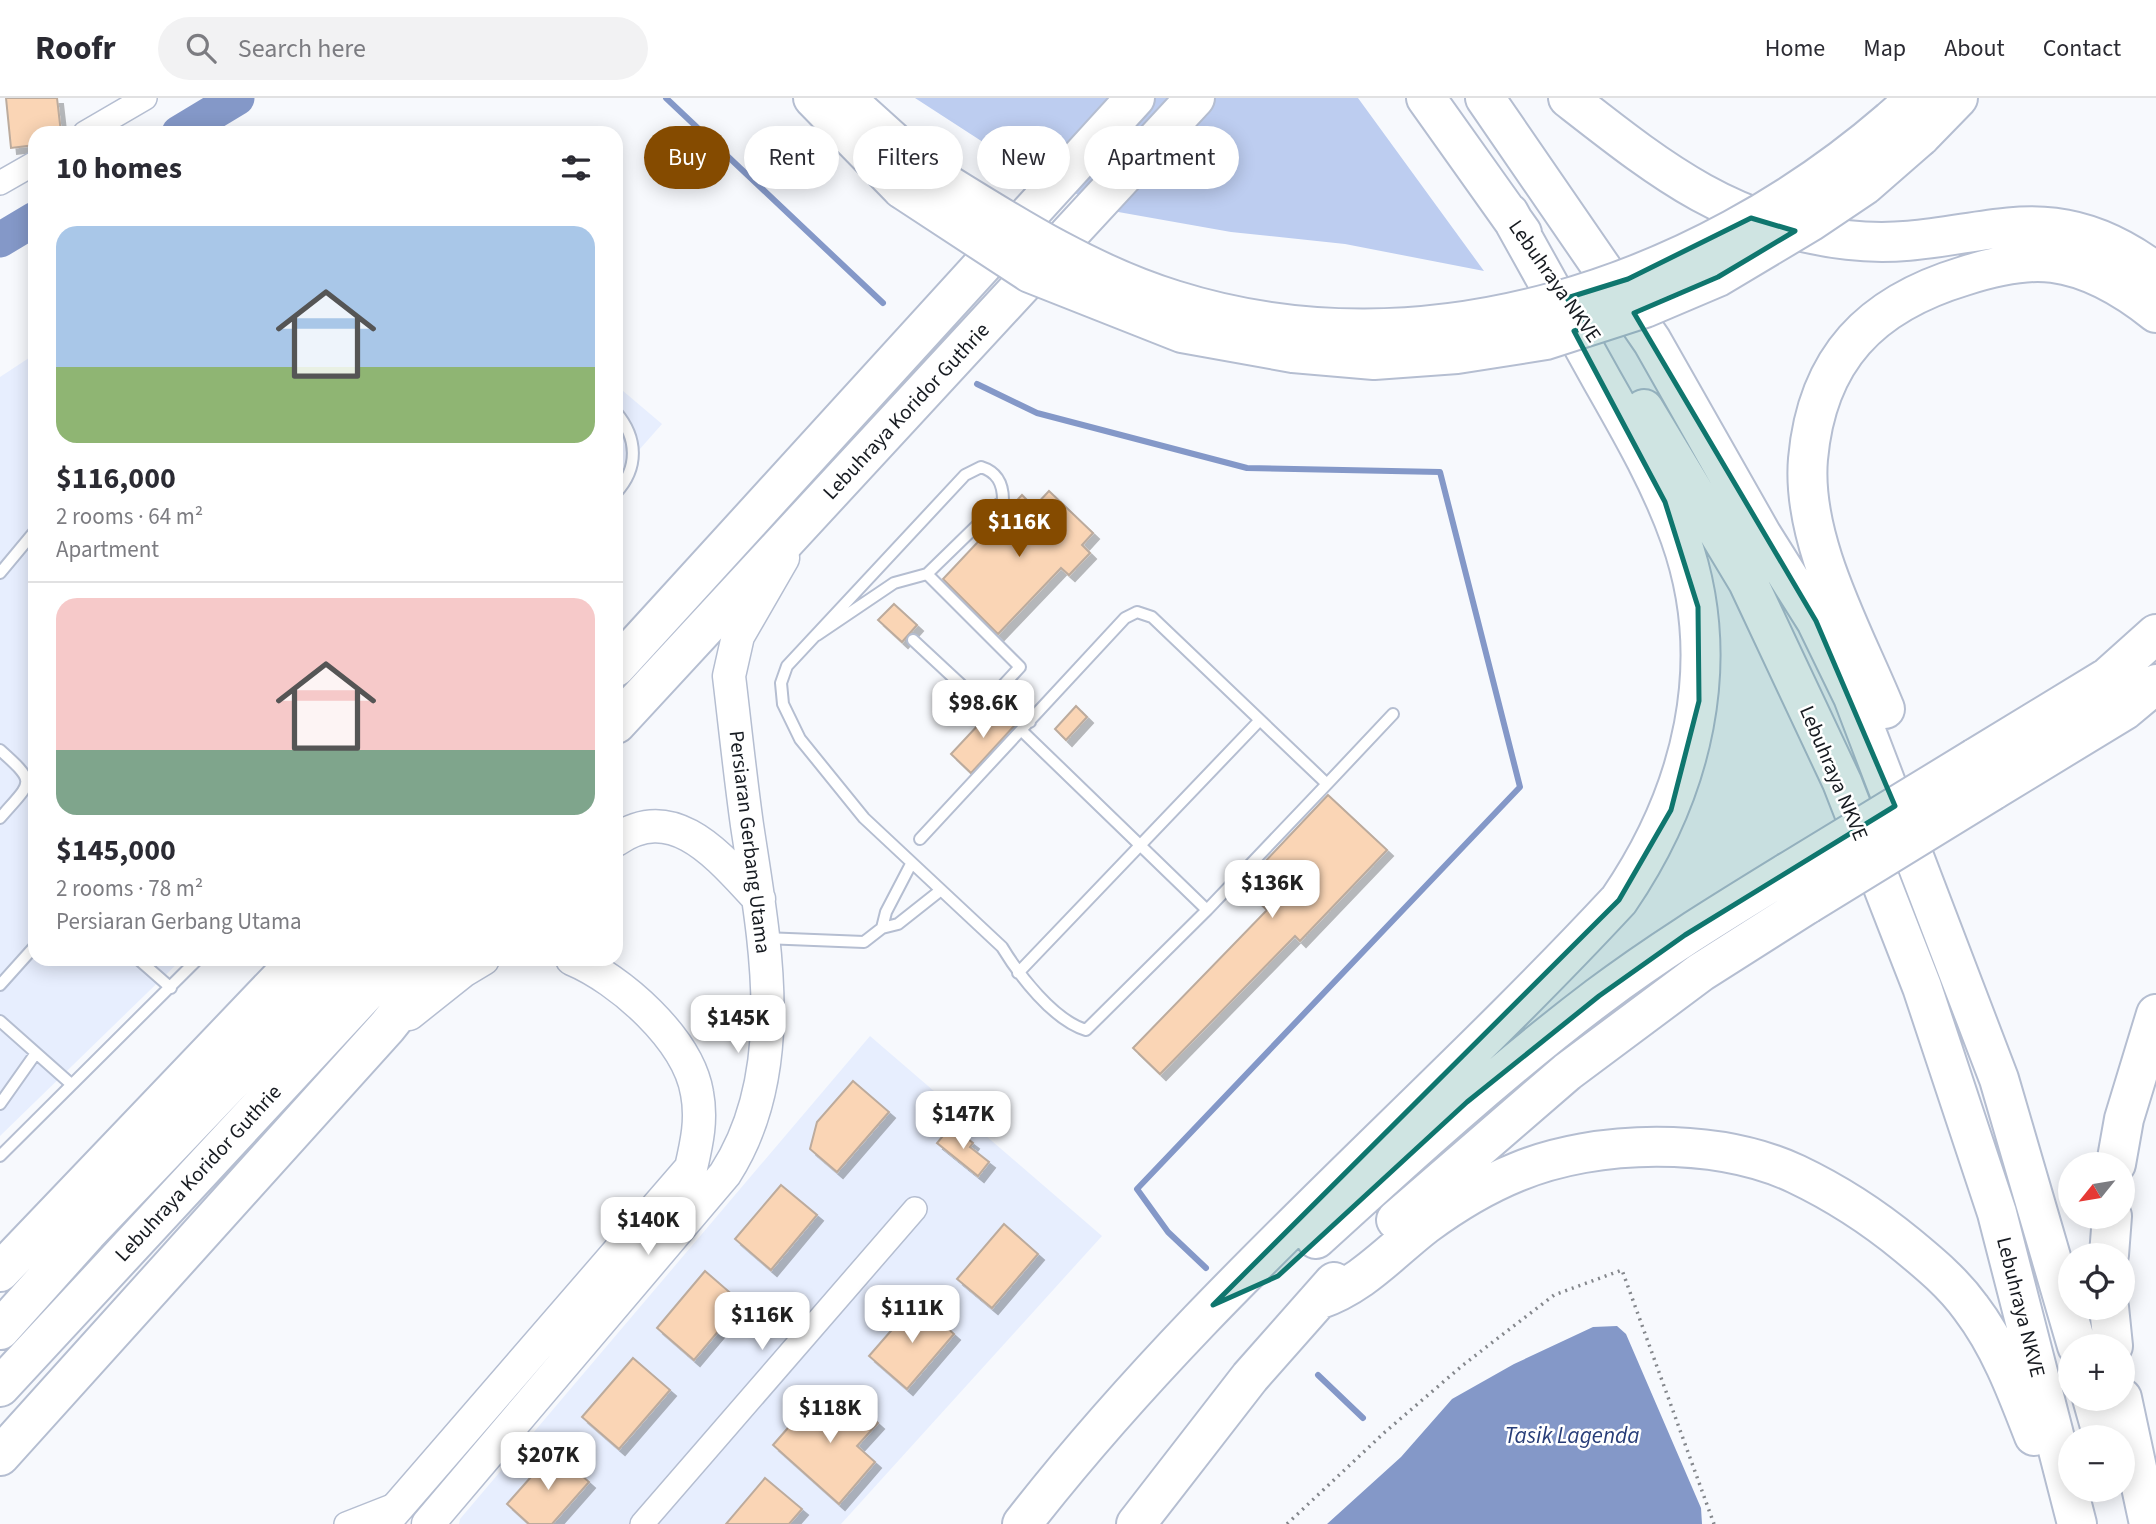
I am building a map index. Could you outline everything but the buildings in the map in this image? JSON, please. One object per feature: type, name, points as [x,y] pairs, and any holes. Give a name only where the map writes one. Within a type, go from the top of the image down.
[{"type":"highway","points":[[813,98],[853,130]]},
{"type":"highway","points":[[845,98],[869,126]]},
{"type":"highway","name":"Lebuhraya Koridor Guthrie","points":[[623,659],[1135,98]]},
{"type":"highway","name":"Lebuhraya Koridor Guthrie","points":[[623,716],[1195,98]]},
{"type":"highway","name":"Lebuhraya NKVE","points":[[1426,98],[1648,415],[1748,582],[1842,782],[1922,987],[1997,1213],[2076,1524]]},
{"type":"highway","name":"Lebuhraya NKVE","points":[[1485,98],[1646,331],[1762,535],[1816,621],[1878,758],[1999,1079],[2073,1334]]},
{"type":"highway","points":[[1568,98],[1689,187],[1721,205],[1783,229],[1852,240],[1890,242],[1998,226],[2057,227],[2100,239],[2156,272]]},
{"type":"highway","points":[[932,189],[1056,251],[1174,300],[1268,322],[1352,330],[1433,326],[1532,309],[1628,279],[1699,248],[1796,193],[1909,118],[1958,98]]},
{"type":"highway","points":[[1022,1524],[1100,1431],[1213,1306],[1619,900],[1655,843],[1683,776],[1699,701],[1701,652],[1698,607],[1681,539],[1636,440],[1509,214]]},
{"type":"highway","points":[[1999,1079],[1952,895],[1910,771],[1825,564],[1811,506],[1808,461],[1811,437],[1822,394],[1833,370],[1859,333],[1895,304],[1934,285],[2002,267],[2052,262],[2115,284],[2156,313]]},
{"type":"highway","points":[[1213,1306],[1250,1292],[1278,1276],[1467,1102],[1531,1049],[1685,935],[2108,677],[2156,634]]},
{"type":"highway","points":[[1136,1524],[1250,1377],[1318,1300],[1390,1226],[1567,1072],[1701,972],[2125,710],[2156,684]]},
{"type":"highway","points":[[0,1272],[292,966]]},
{"type":"highway","name":"Lebuhraya Koridor Guthrie","points":[[0,1330],[87,1233],[341,966]]},
{"type":"highway","name":"Lebuhraya Koridor Guthrie","points":[[0,1387],[391,966]]},
{"type":"highway","points":[[0,1456],[387,1027],[436,966]]},
{"type":"highway","points":[[2118,1152],[2139,1060],[2156,1014]]},
{"type":"highway","points":[[1318,1300],[1343,1292],[1372,1272],[1447,1210],[1513,1173],[1579,1152],[1641,1146],[1725,1153],[1794,1173],[1869,1214],[1940,1272],[1971,1307],[1998,1351],[2046,1468],[2076,1524]]},
{"type":"highway","points":[[2125,1411],[2149,1524]]},
{"type":"highway","points":[[2121,1502],[2127,1524]]},
{"type":"main road","name":"Persiaran Gerbang Utama","points":[[433,1521],[735,1159],[758,1100],[766,1043],[769,987],[729,676],[731,657],[738,636],[803,523]]},
{"type":"main road","points":[[623,836],[638,827],[657,825],[677,830],[716,854],[759,899]]},
{"type":"main road","points":[[387,1027],[411,1013],[471,966]]},
{"type":"main road","points":[[393,1513],[691,1168],[699,1130],[697,1092],[691,1073],[657,1023],[591,966]]},
{"type":"street","points":[[97,126],[145,98]]},
{"type":"street","points":[[0,183],[28,167]]},
{"type":"street","points":[[642,1524],[915,1209]]},
{"type":"street","points":[[346,1524],[393,1513]]},
{"type":"lane","points":[[623,425],[633,443],[634,454],[633,466],[623,482]]},
{"type":"lane","points":[[817,635],[894,583],[927,574],[1003,500],[998,478],[981,467],[965,475],[787,666],[781,683],[783,704],[800,739],[864,818],[1002,947],[1018,973],[1071,1026],[1086,1030],[1207,910],[1393,714]]},
{"type":"lane","points":[[0,573],[28,539]]},
{"type":"lane","points":[[913,640],[984,706],[1020,667],[927,574]]},
{"type":"lane","points":[[920,839],[1125,618],[1137,612],[1152,617],[1327,784]]},
{"type":"lane","points":[[998,691],[1030,722]]},
{"type":"lane","points":[[1018,973],[1260,720]]},
{"type":"lane","points":[[1022,732],[1207,910]]},
{"type":"lane","points":[[0,750],[26,773],[28,780],[26,788],[0,818]]},
{"type":"lane","points":[[882,928],[886,912],[911,864]]},
{"type":"lane","points":[[763,937],[864,942],[882,928],[898,924],[941,890]]},
{"type":"lane","points":[[0,985],[28,954]]},
{"type":"lane","points":[[146,966],[171,988]]},
{"type":"lane","points":[[0,1156],[191,966]]},
{"type":"lane","points":[[0,1021],[71,1084]]},
{"type":"lane","points":[[0,1104],[36,1053]]},
{"type":"path","points":[[1287,1524],[1385,1432],[1463,1365],[1554,1295],[1622,1269],[1714,1524]]},
{"type":"highlighted area","points":[[1751,218],[1795,231],[1718,277],[1634,313],[1816,621],[1895,806],[1685,935],[1599,996],[1467,1102],[1278,1276],[1213,1305],[1619,900],[1671,810],[1699,701],[1698,607],[1665,502],[1574,331],[1587,327],[1567,298],[1628,279]]},
{"type":"shaded area","points":[[915,98],[1358,98],[1484,271],[1345,244],[1231,232],[1107,210],[1067,189],[1070,189],[1070,126],[977,126],[977,138],[963,129],[963,126],[958,126]]},
{"type":"shaded area","points":[[28,359],[28,966],[175,966],[0,1136],[0,377]]},
{"type":"shaded area","points":[[623,391],[662,424],[623,468]]},
{"type":"shaded area","points":[[870,1036],[1102,1236],[841,1524],[459,1524],[460,1519]]},
{"type":"water","name":"Tasik Lagenda","points":[[1617,1326],[1626,1334],[1701,1508],[1702,1524],[1327,1524],[1401,1457],[1452,1399],[1514,1364],[1593,1327]]},
{"type":"waterway","points":[[191,126],[237,98]]},
{"type":"waterway","points":[[666,98],[883,303]]},
{"type":"waterway","points":[[0,240],[28,223]]},
{"type":"waterway","points":[[977,384],[1037,413],[1247,468],[1440,472],[1520,787],[1137,1189],[1168,1232],[1206,1268]]},
{"type":"waterway","points":[[1318,1375],[1363,1418]]}]
